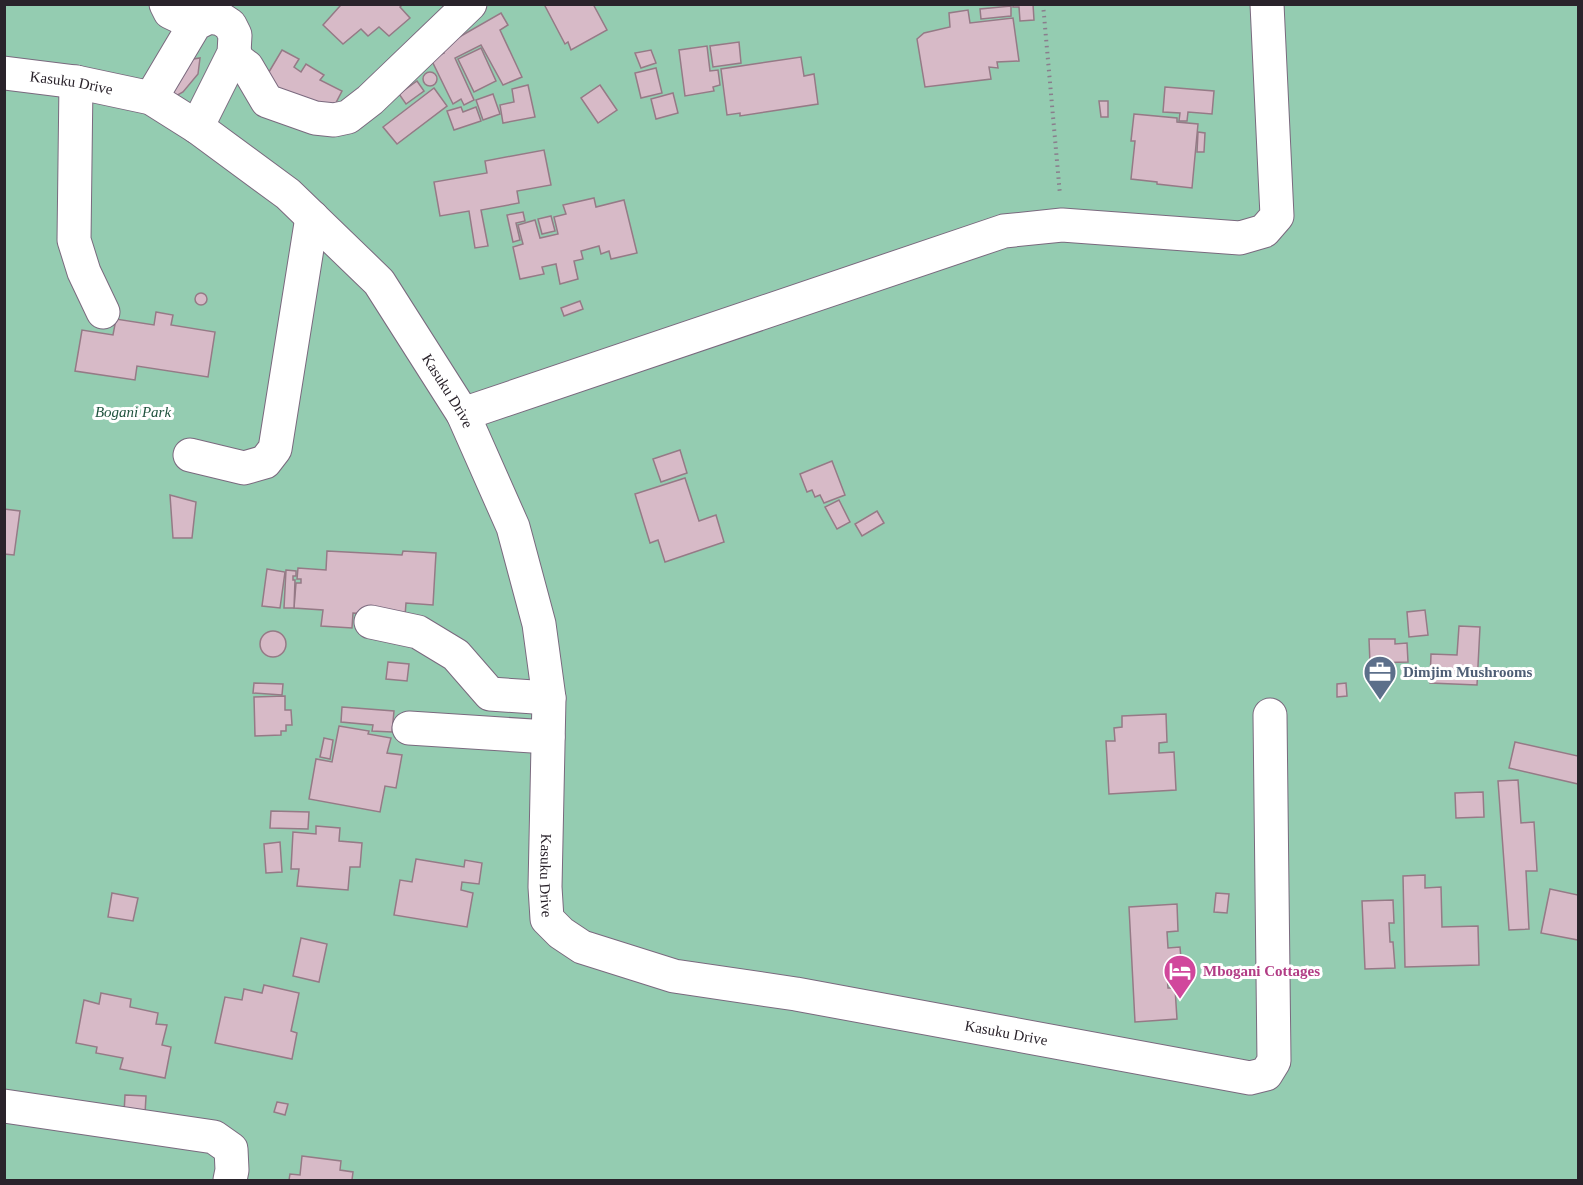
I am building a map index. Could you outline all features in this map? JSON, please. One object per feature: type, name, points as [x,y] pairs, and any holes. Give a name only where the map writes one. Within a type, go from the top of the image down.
[{"type":"street","points":[[166,4],[170,12],[195,24]]},
{"type":"street","points":[[234,53],[247,67],[267,101],[315,118],[334,120],[348,117],[370,100],[470,4]]},
{"type":"street","points":[[463,414],[1004,231],[1062,225],[1240,237],[1264,231],[1277,216],[1267,4]]},
{"type":"street","points":[[151,98],[195,24],[209,17],[221,19],[230,25],[235,35],[234,53],[197,128]]},
{"type":"street","name":"Kasuku Drive","points":[[4,73],[76,82],[151,98],[197,128],[288,194],[379,282],[463,414],[513,527],[539,624],[549,698],[545,887],[547,919],[561,933],[582,947],[674,976],[796,994],[1250,1077],[1266,1074],[1274,1061],[1270,715]]},
{"type":"street","points":[[76,82],[74,240],[84,272],[103,312]]},
{"type":"street","points":[[190,455],[244,468],[265,462],[275,449],[312,217]]},
{"type":"street","points":[[371,622],[418,632],[456,655],[490,694],[549,698]]},
{"type":"street","points":[[409,728],[548,737]]},
{"type":"street","points":[[4,1106],[214,1137],[231,1149],[230,1180]]},
{"type":"path","points":[[1043,4],[1062,225]]},
{"type":"green space","name":"Bogani Park","points":[[5,5],[1578,5],[1578,1180],[5,1180]]},
{"type":"building","points":[[338,4],[403,4],[400,7],[410,18],[389,36],[379,27],[368,36],[361,29],[343,44],[323,25],[340,6]]},
{"type":"building","points":[[544,4],[593,4],[607,30],[571,50],[568,42],[565,44]]},
{"type":"building","points":[[1013,4],[1033,4],[1034,20],[1020,21],[1019,7],[1013,7]]},
{"type":"building","points":[[1011,6],[1011,16],[981,19],[980,9]]},
{"type":"building","points":[[968,10],[970,23],[1013,18],[1019,61],[997,62],[998,68],[989,67],[991,79],[925,87],[917,39],[924,33],[950,27],[949,13]]},
{"type":"building","points":[[501,13],[508,25],[500,30],[522,77],[503,85],[481,45],[455,58],[474,100],[464,105],[461,99],[453,104],[431,59],[444,53],[440,48]]},
{"type":"building","points":[[739,42],[741,63],[713,67],[710,46]]},
{"type":"building","points":[[707,46],[710,71],[718,70],[720,85],[713,87],[714,91],[685,96],[679,50]]},
{"type":"building","points":[[481,48],[496,81],[474,92],[458,59]]},
{"type":"building","points":[[282,50],[299,59],[294,67],[301,72],[306,64],[324,75],[320,80],[342,91],[330,114],[263,82]]},
{"type":"building","points":[[651,50],[656,63],[641,68],[635,53]]},
{"type":"building","points":[[801,57],[804,76],[814,74],[818,104],[740,116],[740,113],[727,115],[721,69]]},
{"type":"building","points":[[200,58],[198,74],[183,92],[169,100],[180,61]]},
{"type":"building","points":[[656,68],[662,93],[641,98],[635,73]]},
{"type":"building","points":[[427,72],[433,72],[437,79],[433,86],[427,86],[423,82],[423,76]]},
{"type":"building","points":[[417,81],[424,91],[406,104],[399,94]]},
{"type":"building","points":[[528,85],[535,117],[503,123],[500,105],[514,102],[512,89]]},
{"type":"building","points":[[600,85],[617,110],[598,123],[581,98]]},
{"type":"building","points":[[1165,87],[1214,91],[1212,114],[1188,112],[1187,121],[1179,121],[1180,113],[1163,112]]},
{"type":"building","points":[[434,88],[447,106],[397,144],[383,127]]},
{"type":"building","points":[[673,93],[678,113],[656,119],[651,99]]},
{"type":"building","points":[[493,94],[500,114],[483,120],[476,100]]},
{"type":"building","points":[[1099,101],[1108,101],[1108,117],[1101,117]]},
{"type":"building","points":[[461,107],[463,112],[476,107],[481,121],[454,130],[447,111]]},
{"type":"building","points":[[1134,114],[1177,118],[1177,122],[1198,124],[1192,188],[1131,179],[1135,141],[1131,141]]},
{"type":"building","points":[[1198,132],[1205,133],[1204,152],[1197,152]]},
{"type":"building","points":[[544,150],[551,185],[517,191],[519,203],[481,210],[488,246],[475,248],[469,211],[440,216],[434,182],[487,173],[485,161]]},
{"type":"building","points":[[594,198],[596,207],[624,200],[637,253],[611,259],[609,251],[601,254],[599,246],[581,251],[583,259],[574,261],[578,279],[560,284],[556,264],[542,267],[544,274],[520,279],[513,247],[523,244],[518,225],[535,220],[540,238],[558,234],[554,217],[566,214],[563,205]]},
{"type":"building","points":[[523,212],[525,221],[516,223],[520,240],[513,242],[507,215]]},
{"type":"building","points":[[551,216],[555,231],[542,234],[538,219]]},
{"type":"building","points":[[203,293],[207,299],[203,305],[199,305],[195,297]]},
{"type":"building","points":[[580,301],[583,309],[564,316],[561,308]]},
{"type":"building","points":[[156,312],[173,315],[171,325],[215,332],[208,377],[137,366],[135,380],[75,371],[82,330],[113,335],[116,319],[154,325]]},
{"type":"building","points":[[680,450],[687,473],[661,482],[653,459]]},
{"type":"building","points":[[832,461],[845,495],[824,503],[820,495],[815,497],[812,490],[807,492],[800,474]]},
{"type":"building","points":[[685,478],[699,521],[716,515],[724,542],[665,562],[658,540],[650,543],[635,494]]},
{"type":"building","points":[[170,495],[196,502],[192,538],[173,538]]},
{"type":"building","points":[[839,500],[850,522],[837,529],[825,507]]},
{"type":"building","points":[[4,509],[20,511],[14,555],[4,554]]},
{"type":"building","points":[[877,511],[884,523],[862,536],[855,524]]},
{"type":"building","points":[[327,551],[402,555],[403,551],[436,553],[433,605],[406,603],[405,616],[353,613],[352,628],[321,626],[323,610],[294,608],[296,583],[301,583],[301,579],[297,579],[298,568],[326,570]]},
{"type":"building","points":[[267,569],[285,572],[280,608],[262,606]]},
{"type":"building","points":[[286,570],[296,571],[296,576],[293,576],[295,580],[294,608],[284,608]]},
{"type":"building","points":[[1425,610],[1428,635],[1409,637],[1407,612]]},
{"type":"building","points":[[1459,626],[1480,627],[1477,685],[1430,683],[1431,654],[1457,655]]},
{"type":"building","points":[[273,631],[282,635],[286,644],[282,653],[273,657],[264,653],[260,644],[264,635]]},
{"type":"building","points":[[1369,639],[1395,639],[1395,644],[1407,643],[1408,662],[1370,663]]},
{"type":"building","points":[[388,662],[409,664],[407,681],[386,679]]},
{"type":"building","points":[[254,683],[283,684],[282,695],[253,693]]},
{"type":"building","points":[[1346,683],[1347,696],[1337,697],[1337,684]]},
{"type":"building","points":[[285,696],[285,710],[291,710],[292,725],[286,725],[286,731],[281,731],[281,735],[255,736],[254,697]]},
{"type":"building","points":[[342,707],[394,711],[392,732],[372,731],[373,725],[341,722]]},
{"type":"building","points":[[1166,714],[1167,742],[1159,743],[1159,753],[1174,752],[1176,790],[1109,794],[1106,741],[1115,741],[1114,728],[1122,727],[1122,716]]},
{"type":"building","points":[[339,726],[369,731],[368,734],[391,738],[387,753],[402,755],[396,788],[385,786],[380,812],[309,799],[316,759],[332,762]]},
{"type":"building","points":[[324,738],[333,740],[330,759],[320,757]]},
{"type":"building","points":[[1515,742],[1578,756],[1578,784],[1509,768]]},
{"type":"building","points":[[1518,780],[1521,823],[1534,822],[1537,871],[1526,871],[1529,929],[1509,930],[1498,781]]},
{"type":"building","points":[[1483,792],[1484,817],[1456,818],[1455,793]]},
{"type":"building","points":[[271,811],[309,812],[308,829],[270,828]]},
{"type":"building","points":[[316,826],[340,828],[339,841],[362,843],[360,867],[350,867],[348,890],[297,886],[299,869],[291,869],[293,832],[316,834]]},
{"type":"building","points":[[280,842],[282,872],[266,873],[264,844]]},
{"type":"building","points":[[416,859],[464,867],[465,860],[482,863],[479,884],[462,882],[461,890],[473,893],[467,927],[394,915],[400,880],[412,882]]},
{"type":"building","points":[[1425,875],[1425,888],[1441,887],[1442,927],[1478,926],[1479,965],[1405,967],[1403,876]]},
{"type":"building","points":[[1550,889],[1578,895],[1578,940],[1541,933]]},
{"type":"building","points":[[112,893],[138,898],[133,921],[108,917]]},
{"type":"building","points":[[1216,893],[1229,894],[1227,913],[1214,912]]},
{"type":"building","points":[[1393,900],[1394,923],[1389,923],[1395,968],[1365,969],[1362,901]]},
{"type":"building","points":[[1177,904],[1178,931],[1167,932],[1168,948],[1180,947],[1181,959],[1169,960],[1169,965],[1180,965],[1180,974],[1167,975],[1168,988],[1175,988],[1177,1019],[1135,1022],[1129,907]]},
{"type":"building","points":[[301,938],[327,944],[319,982],[293,976]]},
{"type":"building","points":[[264,985],[299,993],[291,1031],[297,1033],[292,1059],[215,1043],[225,997],[242,1000],[244,989],[262,993]]},
{"type":"building","points":[[101,993],[131,999],[130,1007],[158,1013],[156,1024],[167,1025],[162,1045],[171,1047],[165,1078],[120,1069],[123,1058],[96,1053],[97,1047],[76,1043],[84,1000],[99,1004]]},
{"type":"building","points":[[125,1095],[146,1096],[145,1114],[124,1113]]},
{"type":"building","points":[[277,1102],[288,1104],[285,1115],[274,1112]]},
{"type":"building","points":[[302,1156],[341,1161],[340,1170],[353,1172],[352,1180],[289,1180],[290,1174],[300,1175]]},
{"type":"place","name":"Dimjim Mushrooms","points":[[1380,701]]},
{"type":"place","name":"Mbogani Cottages","points":[[1180,1000]]}]
